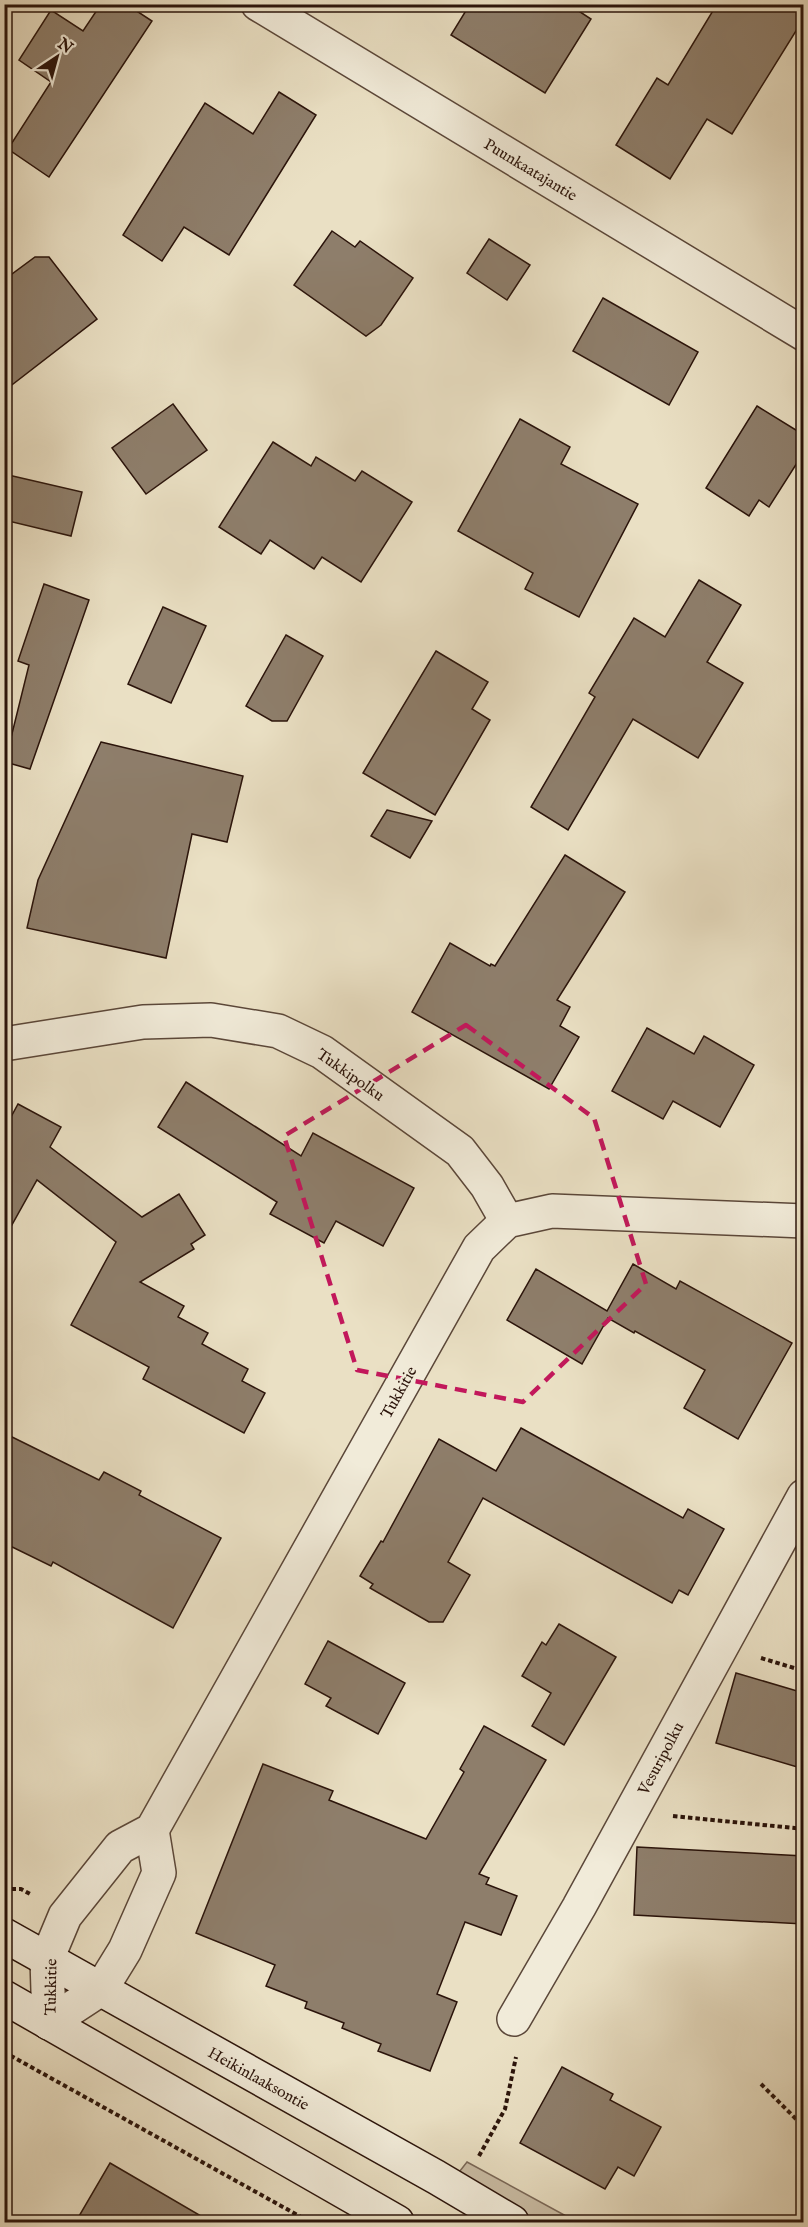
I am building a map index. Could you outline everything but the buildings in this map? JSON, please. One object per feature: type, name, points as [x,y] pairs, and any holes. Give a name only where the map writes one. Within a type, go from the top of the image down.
[{"type":"street","name":"Puunkaatajantie","points":[[258,4],[804,334]]},
{"type":"street","name":"Tukkipolku","points":[[4,1044],[143,1022],[211,1020],[278,1031],[322,1052],[460,1151],[487,1186],[507,1221]]},
{"type":"street","points":[[507,1221],[552,1211],[804,1221]]},
{"type":"street","name":"Tukkitie","points":[[49,2023],[47,1959],[65,1916],[120,1847],[152,1830],[479,1248],[507,1221]]},
{"type":"street","name":"Vesuripolku","points":[[514,2019],[632,1812],[804,1496]]},
{"type":"street","name":"Tukkitie","points":[[49,2023],[101,1989],[125,1950],[159,1873],[152,1830]]},
{"type":"street","name":"Heikinlaaksontie","points":[[4,1935],[436,2177],[512,2223]]},
{"type":"street","points":[[4,1997],[397,2223]]},
{"type":"path","points":[[632,1812],[804,1829]]},
{"type":"path","points":[[4,1889],[21,1888]]},
{"type":"path","points":[[477,2159],[504,2109],[516,2059],[514,2019]]},
{"type":"path","points":[[4,2052],[310,2223]]},
{"type":"path","points":[[762,2084],[804,2127]]},
{"type":"highlighted area","points":[[466,1025],[594,1118],[646,1284],[523,1402],[357,1370],[284,1136]]},
{"type":"shaded area","points":[[467,2162],[577,2222],[539,2222],[456,2176]]}]
